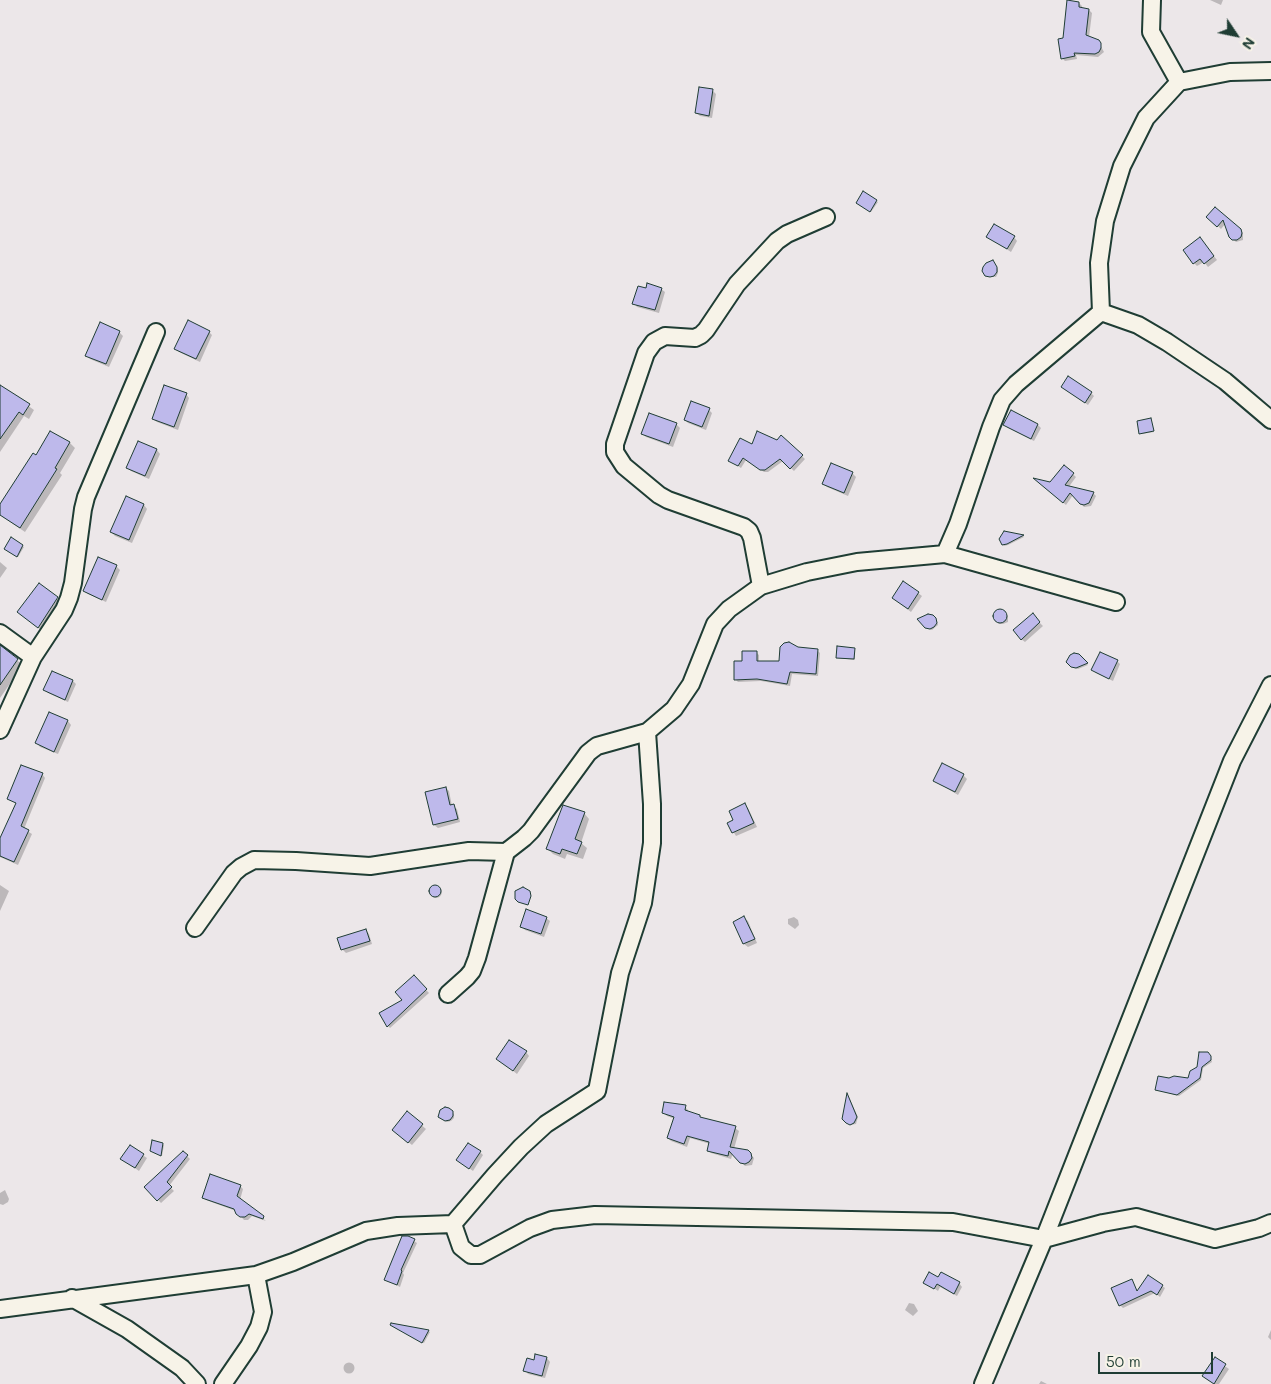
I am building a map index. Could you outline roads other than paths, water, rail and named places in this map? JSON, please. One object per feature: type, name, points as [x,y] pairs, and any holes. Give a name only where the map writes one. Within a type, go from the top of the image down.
[{"type":"street","points":[[1152,0],[1150,32],[1179,82]]},
{"type":"street","points":[[1101,312],[1099,263],[1105,220],[1122,166],[1146,118],[1179,82],[1230,72],[1271,71]]},
{"type":"street","points":[[761,586],[749,531],[744,527],[668,500],[659,495],[624,466],[615,452],[615,444],[646,353],[654,342],[665,336],[695,338],[701,335],[737,284],[777,241],[787,234],[826,216]]},
{"type":"street","points":[[1101,312],[1138,325],[1167,342],[1226,381],[1271,420]]},
{"type":"street","points":[[945,554],[958,524],[1002,400],[1016,384],[1101,312]]},
{"type":"street","points":[[0,730],[33,657],[64,610],[69,598],[73,583],[82,509],[156,332]]},
{"type":"street","points":[[448,994],[472,971],[506,852],[531,831],[588,753],[597,746],[647,732],[674,709],[691,684],[715,624],[728,609],[761,586],[807,572],[857,562],[945,554],[1116,602]]},
{"type":"street","points":[[0,633],[33,657]]},
{"type":"street","points":[[983,1384],[1044,1239],[1232,761],[1271,685]]},
{"type":"street","points":[[0,1309],[256,1275],[293,1262],[366,1231],[398,1226],[453,1224],[521,1146],[546,1124],[597,1091],[620,973],[643,903],[650,852],[652,804],[647,732]]},
{"type":"street","points":[[195,928],[234,873],[254,860],[370,866],[469,851],[506,852]]},
{"type":"street","points":[[453,1224],[462,1247],[470,1255],[480,1255],[530,1228],[552,1220],[595,1215],[953,1222],[1044,1239],[1103,1223],[1136,1217],[1216,1239],[1271,1223]]},
{"type":"street","points":[[223,1384],[249,1346],[259,1327],[263,1312],[256,1275]]},
{"type":"street","points":[[72,1298],[127,1329],[182,1368],[197,1384]]}]
